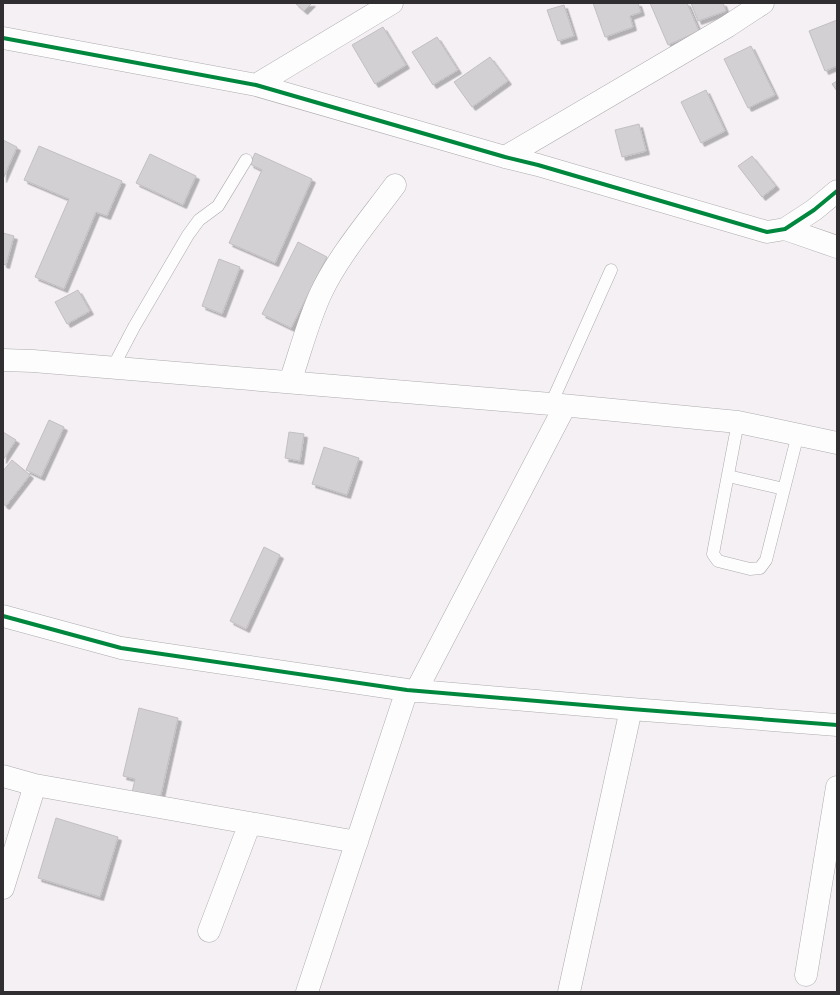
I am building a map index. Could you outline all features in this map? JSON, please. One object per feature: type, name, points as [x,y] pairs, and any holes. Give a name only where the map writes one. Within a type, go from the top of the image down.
[{"type":"street","points":[[256,85],[392,3]]},
{"type":"street","points":[[505,157],[728,26],[763,3]]},
{"type":"street","points":[[3,38],[256,85],[505,157],[538,164],[767,232],[785,229],[814,210],[837,191]]},
{"type":"street","points":[[290,382],[308,325],[321,293],[340,260],[394,184]]},
{"type":"street","points":[[785,229],[837,247]]},
{"type":"street","points":[[3,360],[33,361],[290,382],[738,422],[837,443]]},
{"type":"street","points":[[307,992],[357,842],[412,690],[558,405]]},
{"type":"street","points":[[3,616],[121,648],[412,690],[837,725]]},
{"type":"street","points":[[569,992],[631,709]]},
{"type":"street","points":[[3,776],[35,785],[357,842]]},
{"type":"street","points":[[3,888],[35,785]]},
{"type":"street","points":[[806,975],[837,786]]},
{"type":"street","points":[[209,931],[250,823]]},
{"type":"lane","points":[[113,368],[134,327],[188,235],[199,220],[218,206],[246,160]]},
{"type":"lane","points":[[558,405],[612,270]]},
{"type":"lane","points":[[738,422],[713,554],[718,561],[750,569],[760,568],[766,560],[798,434]]},
{"type":"lane","points":[[728,476],[784,488]]},
{"type":"building","points":[[295,3],[312,3],[304,11]]},
{"type":"building","points":[[593,3],[638,3],[641,12],[630,16],[633,27],[605,37]]},
{"type":"building","points":[[650,3],[687,3],[699,31],[668,45]]},
{"type":"building","points":[[691,3],[723,3],[726,11],[698,21]]},
{"type":"building","points":[[564,5],[574,36],[558,41],[547,10]]},
{"type":"building","points":[[837,20],[837,66],[825,71],[809,31]]},
{"type":"building","points":[[383,27],[406,65],[375,84],[352,45]]},
{"type":"building","points":[[437,37],[458,70],[433,85],[412,52]]},
{"type":"building","points":[[751,46],[775,95],[748,108],[724,59]]},
{"type":"building","points":[[490,57],[508,81],[472,107],[454,82]]},
{"type":"building","points":[[837,81],[837,91],[832,84]]},
{"type":"building","points":[[706,90],[725,131],[701,143],[681,102]]},
{"type":"building","points":[[639,124],[646,151],[622,157],[615,130]]},
{"type":"building","points":[[3,140],[17,147],[3,179]]},
{"type":"building","points":[[39,146],[122,181],[107,216],[96,212],[64,289],[35,277],[69,199],[24,180]]},
{"type":"building","points":[[255,153],[312,179],[275,263],[229,243],[262,170],[250,164]]},
{"type":"building","points":[[150,154],[196,176],[183,205],[136,183]]},
{"type":"building","points":[[752,156],[776,186],[762,197],[738,166]]},
{"type":"building","points":[[3,233],[14,236],[6,265],[3,264]]},
{"type":"building","points":[[298,242],[327,257],[291,328],[262,314]]},
{"type":"building","points":[[219,259],[240,267],[222,314],[202,306]]},
{"type":"building","points":[[78,290],[90,311],[67,324],[55,302]]},
{"type":"building","points":[[49,420],[64,427],[41,477],[26,470]]},
{"type":"building","points":[[3,432],[16,440],[3,460]]},
{"type":"building","points":[[289,432],[304,434],[300,461],[285,458]]},
{"type":"building","points":[[324,447],[359,458],[347,495],[312,484]]},
{"type":"building","points":[[12,460],[30,475],[6,506],[3,504],[3,471]]},
{"type":"building","points":[[264,547],[280,555],[246,629],[230,621]]},
{"type":"building","points":[[139,708],[178,718],[160,799],[132,793],[135,779],[123,776]]},
{"type":"building","points":[[56,818],[118,837],[100,897],[38,878]]},
{"type":"cycle path","points":[[3,38],[256,85],[767,232],[785,229],[814,210],[837,191]]},
{"type":"cycle path","points":[[3,616],[121,648],[407,690],[837,725]]}]
